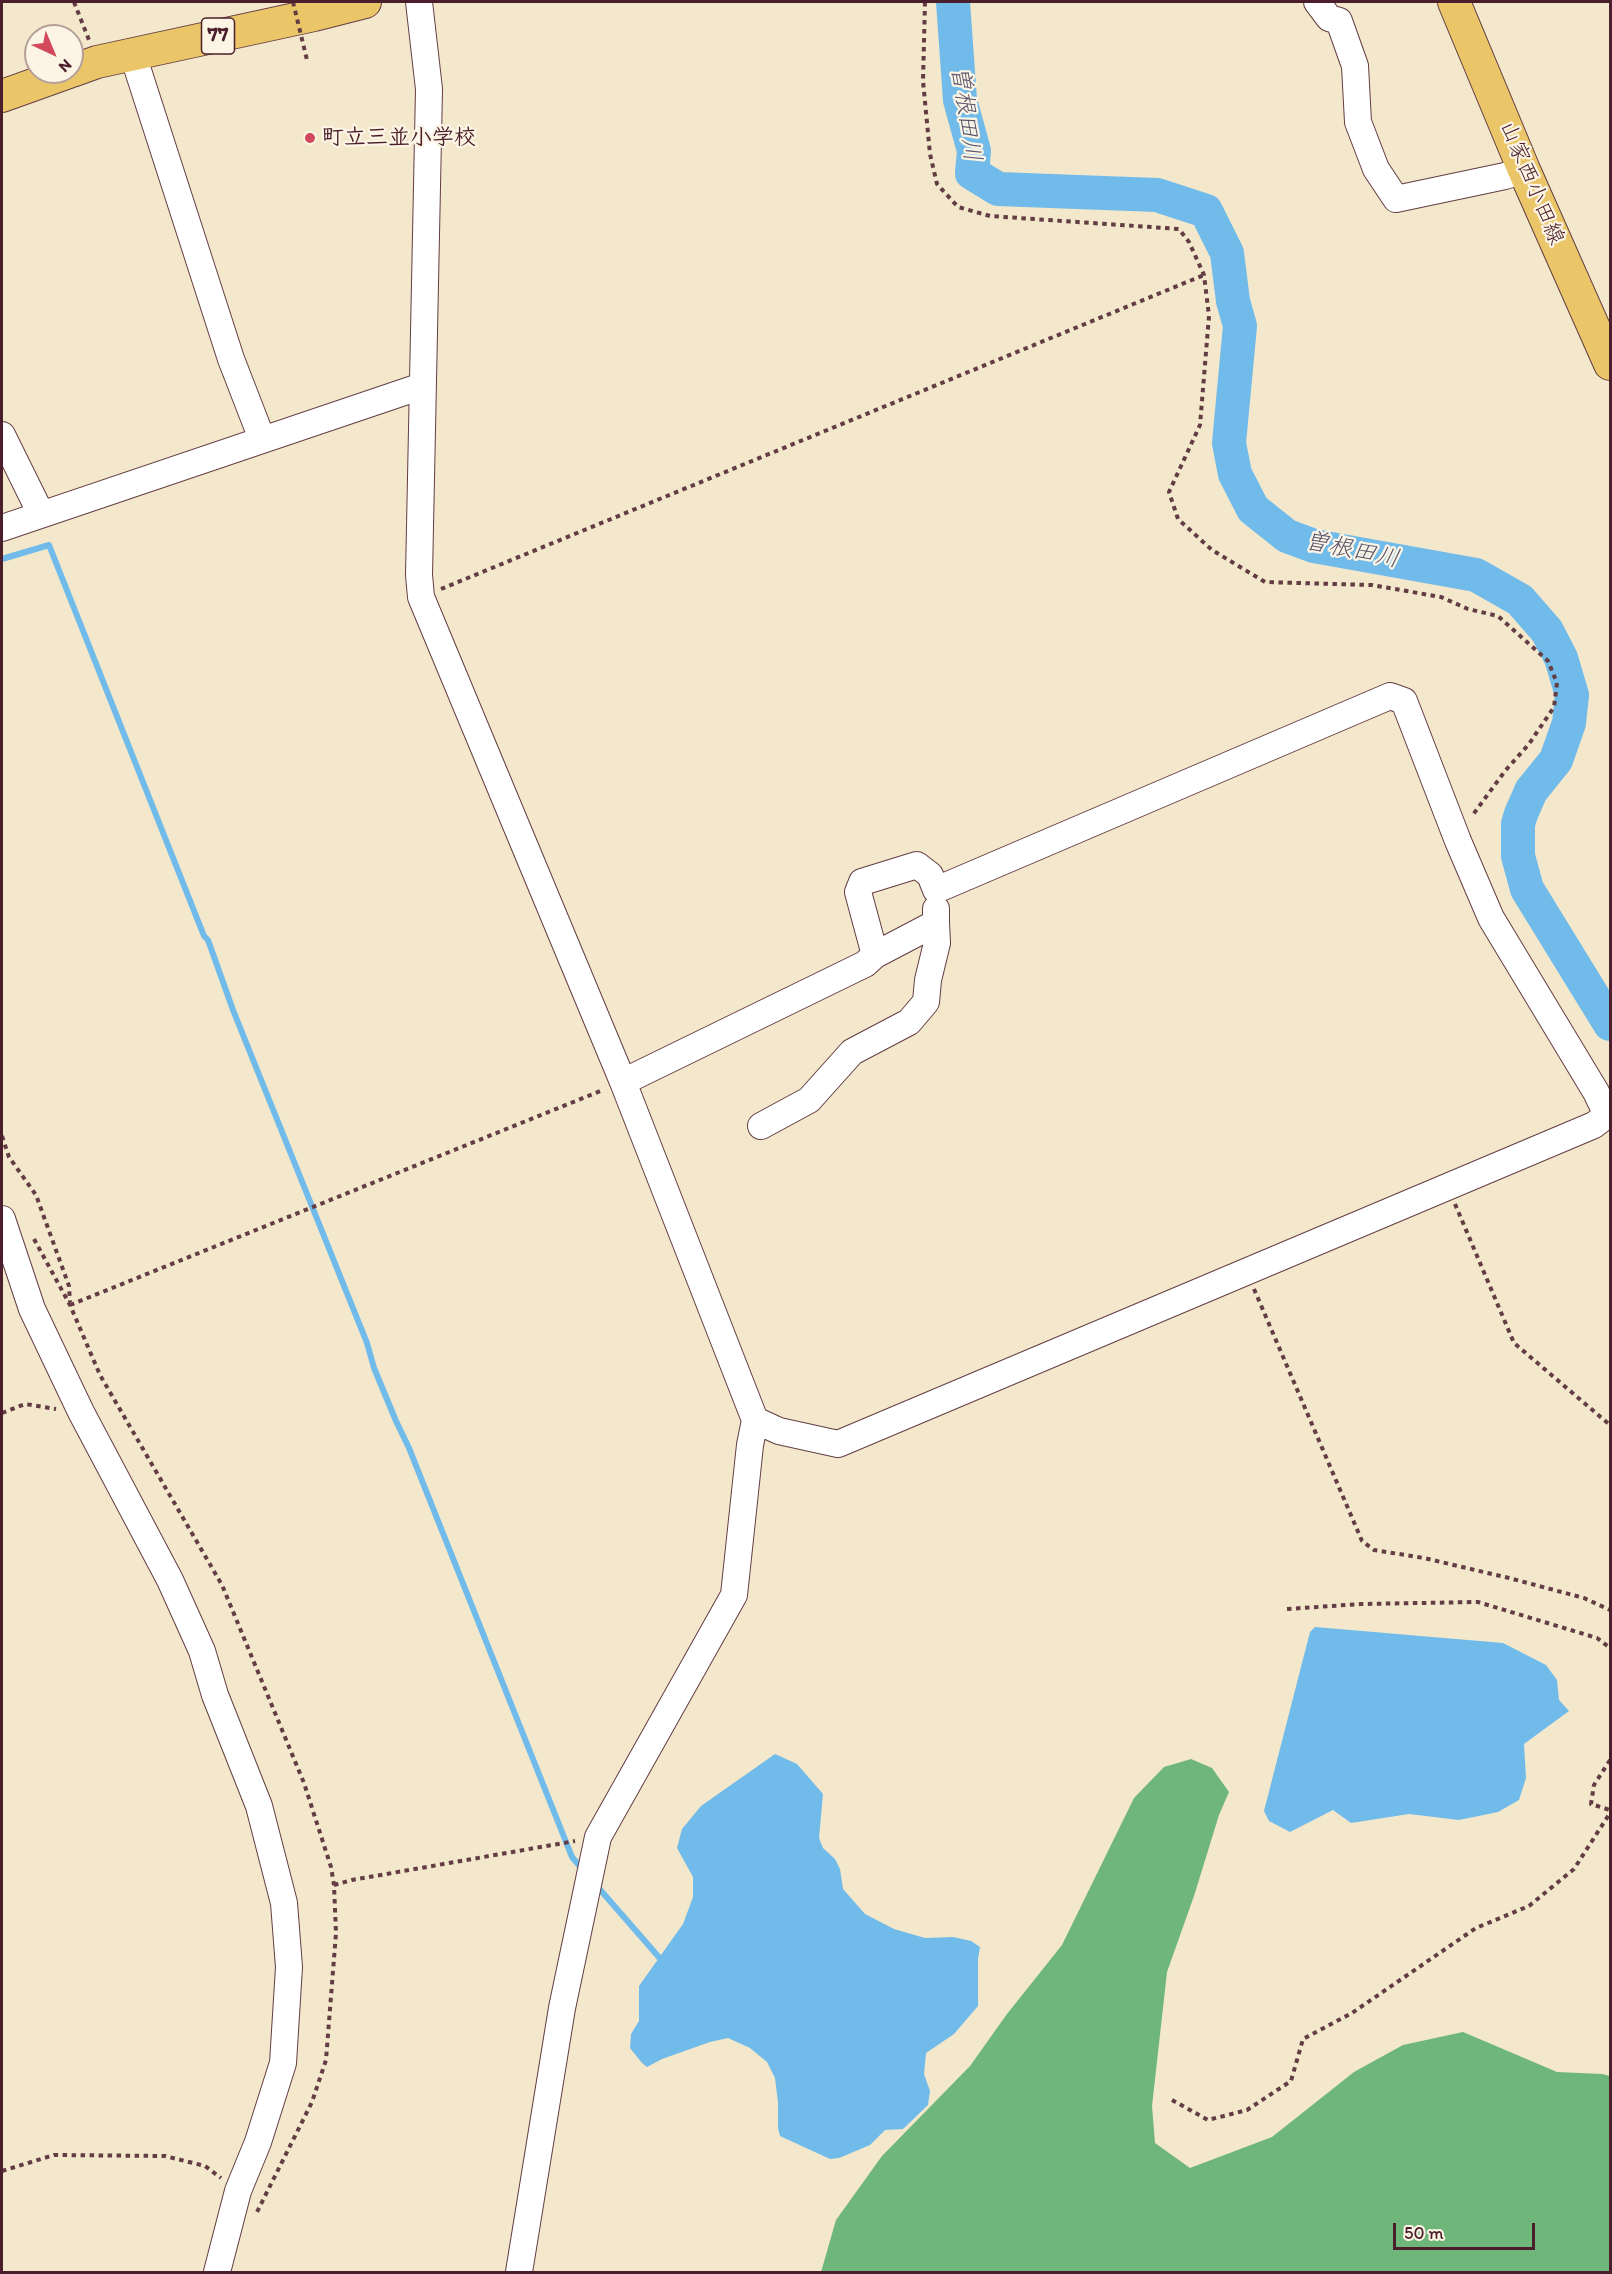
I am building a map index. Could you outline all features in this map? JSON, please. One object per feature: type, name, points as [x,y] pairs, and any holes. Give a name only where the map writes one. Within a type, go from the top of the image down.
[{"type":"main road","name":"77","points":[[84,67],[365,2]]},
{"type":"main road","name":"山家西小田線","points":[[1454,2],[1524,170],[1611,364]]},
{"type":"main road","name":"77","points":[[2,96],[35,84]]},
{"type":"street","points":[[419,2],[429,89],[419,575],[421,597],[623,1082],[755,1420],[750,1445],[734,1595],[598,1837],[562,2008],[519,2272]]},
{"type":"street","points":[[1317,2],[1329,18],[1339,21],[1355,66],[1358,122],[1376,169],[1396,199],[1524,170]]},
{"type":"street","points":[[133,55],[231,359],[261,439]]},
{"type":"street","points":[[2,528],[423,386]]},
{"type":"street","points":[[2,435],[41,514]]},
{"type":"street","points":[[755,1420],[779,1431],[838,1444],[1594,1125],[1609,1114],[1491,918],[1458,841],[1404,701],[1390,696],[936,890]]},
{"type":"street","points":[[761,1126],[809,1100],[852,1052],[909,1022],[926,1002],[928,980],[937,944],[936,890],[930,875],[917,865],[862,882],[858,892],[875,955]]},
{"type":"street","points":[[623,1082],[865,964],[875,955],[936,923]]},
{"type":"street","points":[[2,1218],[32,1309],[81,1412],[170,1580],[202,1651],[215,1695],[259,1806],[284,1903],[289,1967],[283,2063],[258,2142],[238,2191],[217,2272]]},
{"type":"path","points":[[74,2],[76,24]]},
{"type":"path","points":[[293,2],[307,60]]},
{"type":"path","points":[[925,2],[923,81],[930,154],[937,184],[958,207],[990,216],[1179,229],[1189,242],[1204,275],[1209,316],[1200,425],[1169,492],[1178,519],[1212,550],[1265,582],[1372,585],[1441,597],[1468,609],[1498,616],[1548,662],[1557,683],[1554,707],[1529,744],[1479,804],[1458,841]]},
{"type":"path","points":[[421,597],[1204,275]]},
{"type":"path","points":[[70,1305],[623,1082]]},
{"type":"path","points":[[2,1136],[9,1157],[36,1195],[69,1286],[70,1305]]},
{"type":"path","points":[[1448,1187],[1514,1342],[1611,1425]]},
{"type":"path","points":[[32,1236],[70,1305],[100,1375],[222,1585],[233,1608],[304,1784],[331,1867],[336,1933],[326,2060],[312,2102],[261,2202],[254,2221]]},
{"type":"path","points":[[1247,1271],[1362,1541],[1374,1550],[1424,1558],[1509,1578],[1584,1598],[1611,1610]]},
{"type":"path","points":[[2,1413],[25,1404],[81,1412]]},
{"type":"path","points":[[1287,1610],[1361,1604],[1478,1602],[1597,1638],[1611,1648]]},
{"type":"path","points":[[1173,2100],[1208,2120],[1247,2110],[1291,2081],[1303,2039],[1352,2013],[1476,1928],[1529,1906],[1574,1869],[1611,1812],[1591,1804],[1594,1785],[1611,1760]]},
{"type":"path","points":[[334,1885],[598,1837]]},
{"type":"path","points":[[2,2170],[54,2155],[165,2156],[205,2166],[238,2191]]},
{"type":"green space","points":[[1191,1759],[1212,1768],[1229,1792],[1219,1815],[1167,1972],[1152,2106],[1155,2143],[1190,2168],[1272,2137],[1354,2072],[1403,2045],[1463,2032],[1557,2072],[1610,2076],[1610,2272],[821,2272],[836,2220],[882,2156],[970,2066],[1007,2014],[1062,1945],[1134,1798],[1164,1767]]},
{"type":"water","points":[[1315,1627],[1503,1643],[1546,1665],[1557,1680],[1559,1700],[1569,1711],[1524,1744],[1526,1778],[1519,1800],[1498,1812],[1459,1820],[1409,1814],[1351,1823],[1333,1810],[1290,1832],[1269,1821],[1264,1811],[1310,1632]]},
{"type":"water","points":[[775,1754],[797,1764],[823,1794],[819,1838],[823,1848],[835,1859],[840,1869],[843,1889],[865,1914],[894,1929],[925,1938],[953,1937],[971,1941],[980,1947],[978,2006],[954,2034],[926,2053],[924,2074],[930,2091],[928,2105],[903,2129],[885,2130],[870,2145],[839,2158],[830,2159],[780,2136],[775,2078],[767,2062],[750,2048],[728,2038],[662,2059],[647,2067],[630,2048],[631,2034],[639,2021],[639,1986],[683,1924],[693,1897],[693,1877],[677,1848],[682,1829],[701,1806]]},
{"type":"waterway","name":"曽根田川","points":[[953,2],[960,100],[974,151],[972,173],[998,189],[1157,195],[1206,211],[1227,253],[1233,301],[1240,326],[1229,443],[1235,474],[1253,509],[1287,536],[1314,546],[1476,575],[1520,600],[1547,631],[1561,658],[1572,695],[1569,723],[1556,760],[1531,791],[1521,814],[1518,824],[1518,856],[1527,889],[1610,1024]]},
{"type":"waterway","points":[[2,559],[49,545],[204,936],[208,940],[233,1010],[367,1343],[374,1368],[409,1448],[572,1857],[583,1870]]},
{"type":"waterway","points":[[596,1885],[664,1963]]},
{"type":"place","name":"町立三並小学校","points":[[310,138]]}]
